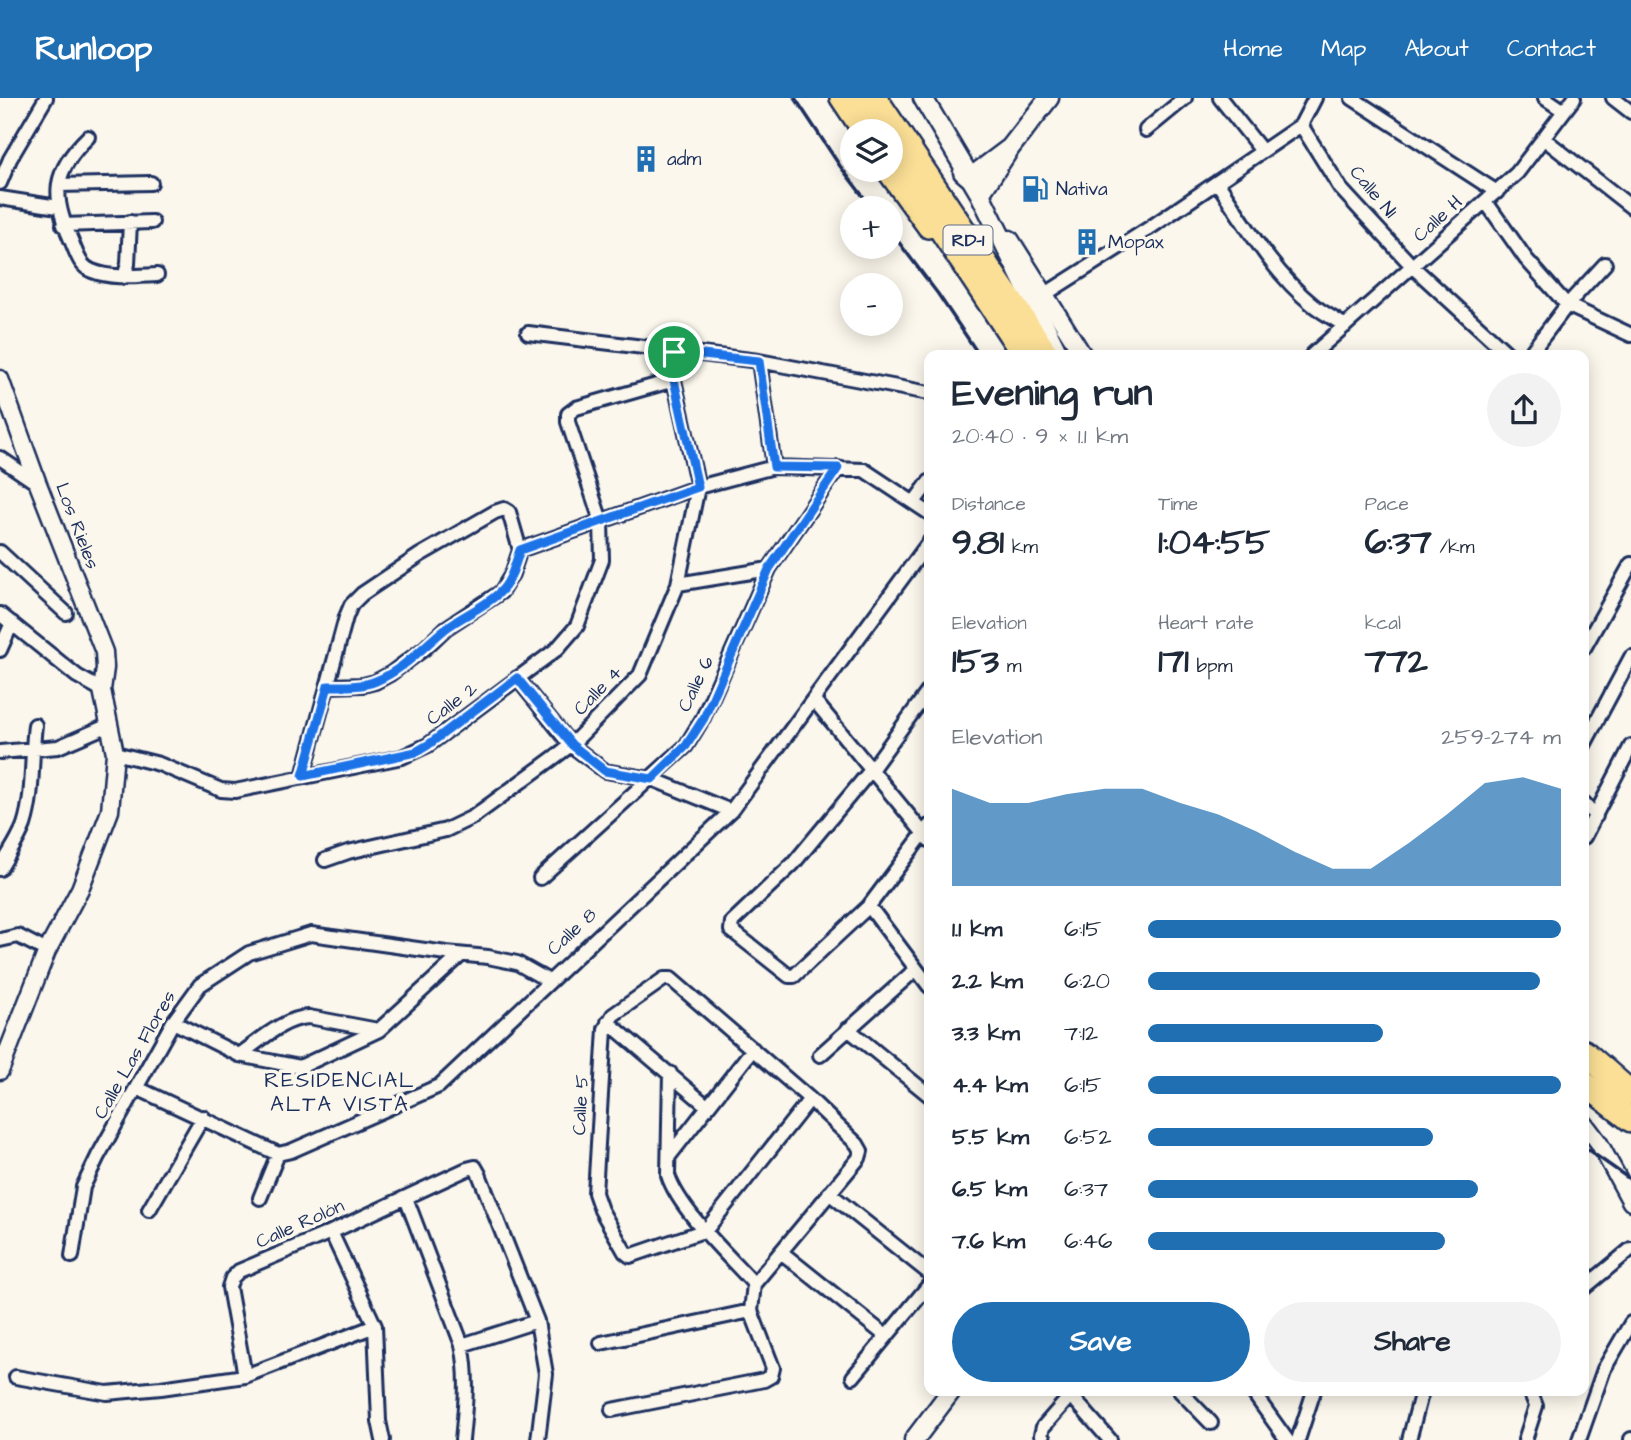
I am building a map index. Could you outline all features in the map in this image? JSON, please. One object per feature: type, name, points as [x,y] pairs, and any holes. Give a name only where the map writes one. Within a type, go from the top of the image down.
[{"type":"highway","name":"RD-1","points":[[854,98],[875,119]]},
{"type":"highway","name":"RD-1","points":[[875,98],[881,119]]},
{"type":"highway","name":"RD-1","points":[[903,155],[1043,350]]},
{"type":"highway","name":"RD-1","points":[[903,172],[1020,349]]},
{"type":"highway","points":[[1589,1056],[1626,1084]]},
{"type":"highway","points":[[1589,1087],[1631,1120]]},
{"type":"main road","points":[[840,98],[854,119]]},
{"type":"main road","points":[[887,98],[1012,307]]},
{"type":"main road","points":[[915,98],[965,176],[970,178]]},
{"type":"main road","points":[[923,98],[980,194],[1057,350]]},
{"type":"main road","points":[[980,194],[1010,148],[1049,98]]},
{"type":"main road","points":[[970,178],[1010,148]]},
{"type":"main road","points":[[957,156],[971,162],[979,161],[1010,148]]},
{"type":"main road","points":[[895,182],[1020,349]]},
{"type":"main road","points":[[914,1440],[947,1396]]},
{"type":"street","points":[[0,183],[10,159],[46,98]]},
{"type":"street","points":[[1146,130],[1185,98]]},
{"type":"street","points":[[1220,98],[1262,151]]},
{"type":"street","points":[[1044,295],[1301,125],[1315,98]]},
{"type":"street","points":[[1352,98],[1497,192]]},
{"type":"street","points":[[1545,98],[1564,111]]},
{"type":"street","name":"Calle H","points":[[1318,350],[1517,173],[1574,98]]},
{"type":"street","points":[[1613,98],[1631,112]]},
{"type":"street","name":"Calle N1","points":[[1301,125],[1341,189],[1413,267],[1503,350]]},
{"type":"street","points":[[88,137],[69,155],[62,171],[58,207],[63,225],[82,263],[90,271],[124,277],[157,275]]},
{"type":"street","points":[[1543,138],[1631,207]]},
{"type":"street","points":[[1217,182],[1285,278],[1313,305],[1345,326]]},
{"type":"street","points":[[59,185],[151,183]]},
{"type":"street","points":[[980,194],[1080,350]]},
{"type":"street","points":[[0,198],[58,207]]},
{"type":"street","points":[[1486,202],[1526,259],[1567,305],[1631,335]]},
{"type":"street","points":[[124,277],[128,264],[130,222]]},
{"type":"street","points":[[63,225],[152,222]]},
{"type":"street","points":[[1532,350],[1567,305],[1605,264]]},
{"type":"street","points":[[528,332],[759,361],[924,392]]},
{"type":"street","name":"Calle 4","points":[[325,860],[348,852],[407,840],[473,817],[572,745],[640,675],[677,583],[698,487],[674,380],[674,352]]},
{"type":"street","points":[[759,361],[774,467]]},
{"type":"street","name":"Los Rieles","points":[[0,379],[37,484],[104,652],[102,690],[116,753],[110,811],[105,826],[80,889],[47,951],[0,1072]]},
{"type":"street","name":"Calle 2","points":[[116,753],[159,764],[221,790],[234,791],[416,752],[428,745],[557,649],[577,626],[602,560],[601,521],[568,422],[568,414],[576,408],[674,380]]},
{"type":"street","points":[[0,458],[37,484]]},
{"type":"street","points":[[520,550],[698,487],[774,467],[864,470],[924,509]]},
{"type":"street","name":"Calle 6","points":[[540,878],[686,746],[704,718],[769,569],[838,468]]},
{"type":"street","points":[[915,501],[924,489]]},
{"type":"street","points":[[303,776],[346,618],[351,605],[362,594],[421,555],[495,512],[504,509],[509,512],[520,550],[512,573],[501,592],[446,628],[425,648],[390,674],[363,685],[328,686]]},
{"type":"street","name":"Calle 8","points":[[278,1154],[291,1151],[439,1086],[731,811],[924,549]]},
{"type":"street","points":[[0,552],[66,613]]},
{"type":"street","points":[[1589,639],[1631,564]]},
{"type":"street","points":[[677,583],[769,569]]},
{"type":"street","points":[[0,614],[77,676],[102,690]]},
{"type":"street","points":[[0,650],[12,623]]},
{"type":"street","points":[[1589,736],[1631,657]]},
{"type":"street","points":[[517,678],[572,745],[605,771],[652,779],[731,811]]},
{"type":"street","points":[[924,697],[871,770],[793,864],[732,922],[731,930],[789,976],[794,976],[869,906],[924,837]]},
{"type":"street","points":[[814,700],[924,830]]},
{"type":"street","points":[[0,869],[18,841],[25,822],[35,725]]},
{"type":"street","points":[[0,752],[58,747],[109,725]]},
{"type":"street","points":[[1589,828],[1631,746]]},
{"type":"street","points":[[1589,808],[1596,816]]},
{"type":"street","points":[[869,906],[924,980]]},
{"type":"street","name":"Calle Las Flores","points":[[72,1256],[83,1187],[173,1022],[200,985],[249,953],[311,934],[488,957],[517,963],[549,981]]},
{"type":"street","points":[[0,940],[18,936],[47,951]]},
{"type":"street","points":[[173,1022],[239,1055],[300,1067],[379,1030],[461,955]]},
{"type":"street","points":[[820,1055],[915,970]]},
{"type":"street","points":[[612,1410],[764,1380],[771,1376],[773,1368],[751,1311],[754,1284],[859,1158],[861,1151],[857,1144],[810,1099],[668,978],[613,1015],[608,1022],[707,1106]]},
{"type":"street","points":[[239,1055],[299,1017],[379,1030]]},
{"type":"street","name":"Calle 5","points":[[608,1022],[605,1029],[595,1193],[601,1210],[630,1256],[706,1230]]},
{"type":"street","points":[[848,1029],[924,1092]]},
{"type":"street","points":[[670,1155],[753,1049]]},
{"type":"street","points":[[670,1073],[668,1175],[672,1187],[754,1284]]},
{"type":"street","points":[[137,1088],[278,1154],[260,1198]]},
{"type":"street","points":[[706,1230],[810,1099]]},
{"type":"street","points":[[149,1210],[203,1117]]},
{"type":"street","points":[[1589,1137],[1631,1202]]},
{"type":"street","name":"Calle Rolón","points":[[245,1376],[229,1287],[232,1278],[239,1271],[475,1167],[537,1321]]},
{"type":"street","points":[[829,1193],[924,1269]]},
{"type":"street","points":[[405,1198],[462,1345],[466,1403],[462,1440]]},
{"type":"street","points":[[331,1231],[375,1326],[379,1420],[383,1440]]},
{"type":"street","points":[[1589,1284],[1631,1249]]},
{"type":"street","points":[[781,1252],[886,1336]]},
{"type":"street","points":[[853,1377],[924,1290]]},
{"type":"street","points":[[601,1343],[751,1311]]},
{"type":"street","points":[[462,1345],[537,1321],[546,1374],[538,1440]]},
{"type":"street","points":[[1580,1440],[1604,1369],[1631,1323]]},
{"type":"street","points":[[16,1377],[107,1393],[124,1393],[245,1376],[375,1326]]},
{"type":"street","points":[[1044,1440],[1041,1435],[1043,1427],[1067,1396]]},
{"type":"street","points":[[1072,1396],[1110,1440]]},
{"type":"street","points":[[1185,1396],[1211,1423]]},
{"type":"street","points":[[1256,1396],[1287,1440]]},
{"type":"street","points":[[1298,1440],[1312,1396]]},
{"type":"street","points":[[1409,1440],[1421,1396]]},
{"type":"street","points":[[1525,1440],[1536,1406],[1532,1396]]},
{"type":"railway","points":[[795,98],[863,196]]},
{"type":"railway","points":[[903,248],[976,350]]},
{"type":"railway","points":[[1589,1151],[1631,1180]]},
{"type":"place","name":"adm","points":[[646,159]]},
{"type":"place","name":"Nativa","points":[[1035,189]]},
{"type":"place","name":"Mopax","points":[[1087,242]]},
{"type":"district","name":"RESIDENCIAL ALTA VISTA","points":[[340,1092]]},
{"type":"route","points":[[674,352],[759,361],[774,467],[838,468],[769,569],[704,718],[686,746],[652,779],[605,771],[572,745],[517,678],[416,752],[303,776],[328,686],[363,685],[390,674],[425,648],[446,628],[501,592],[512,573],[520,550],[698,487],[674,380],[674,352]]}]
